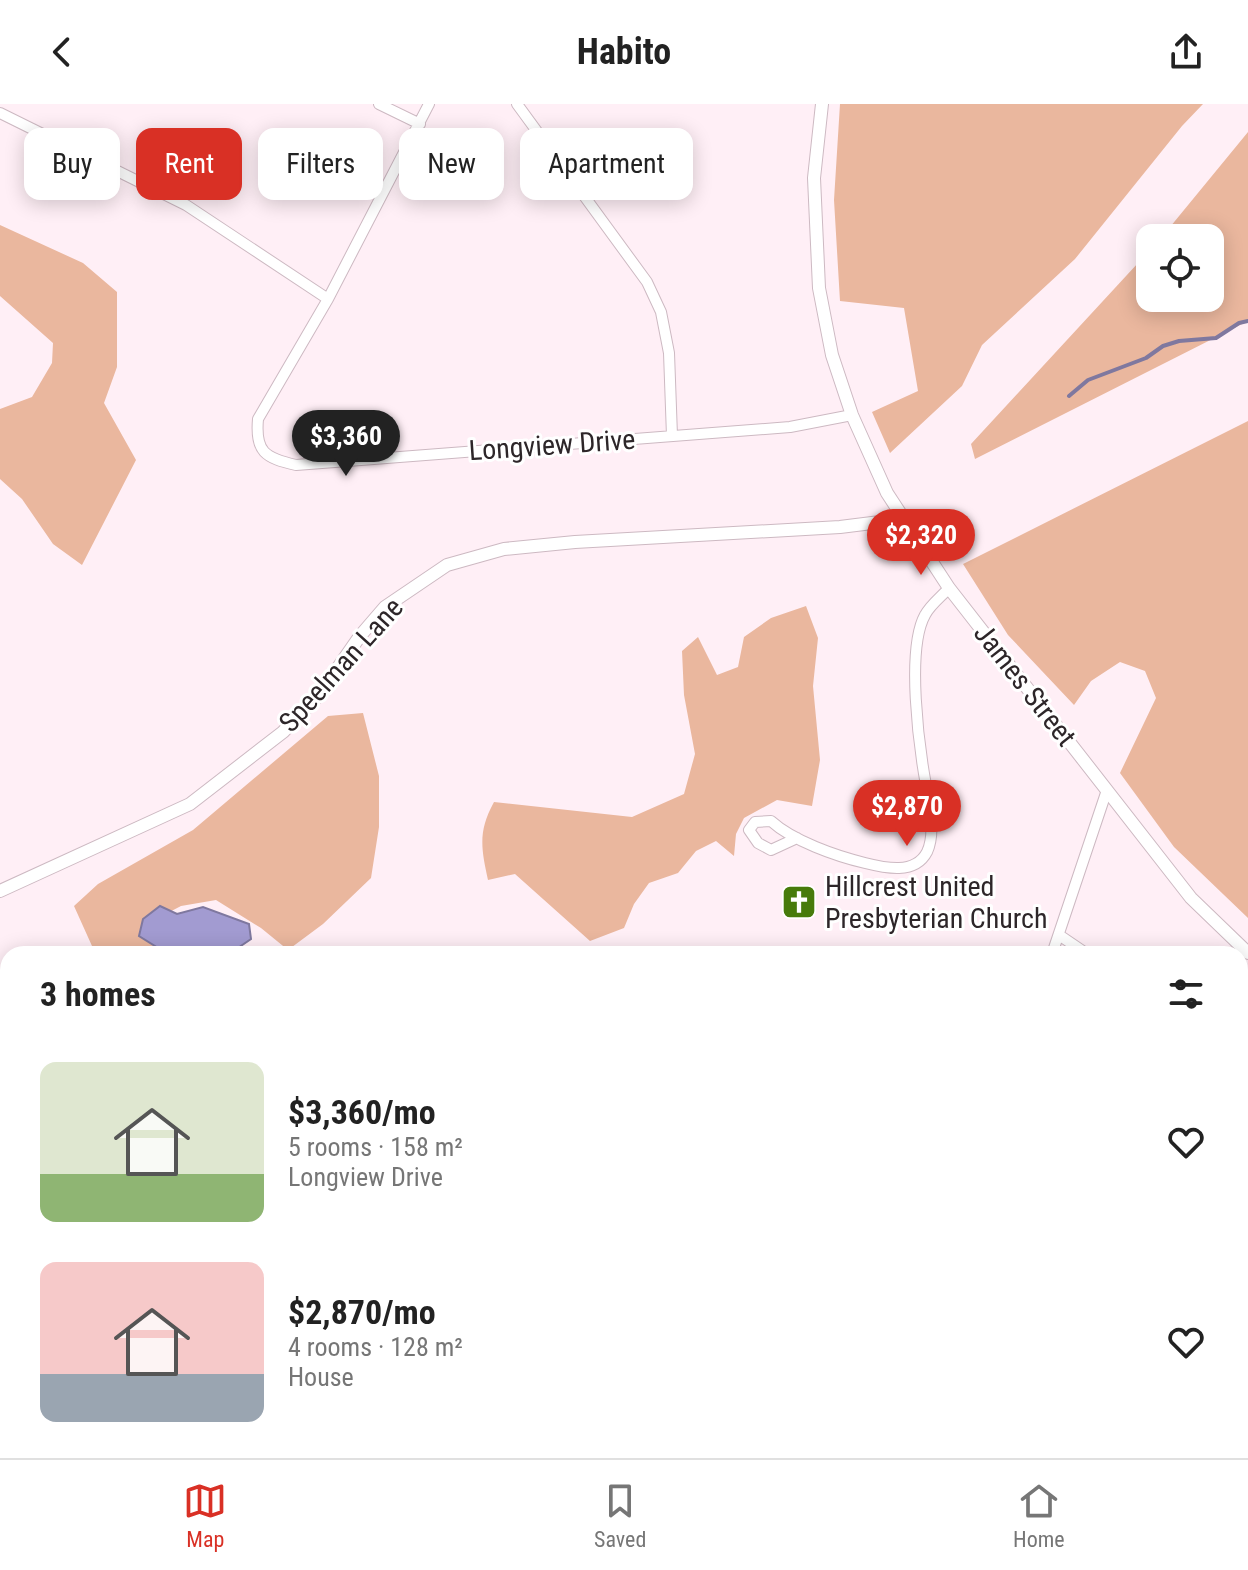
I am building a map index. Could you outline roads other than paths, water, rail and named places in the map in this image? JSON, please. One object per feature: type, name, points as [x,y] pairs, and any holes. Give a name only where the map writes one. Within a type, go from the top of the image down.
[{"type":"street","points":[[379,104],[420,124]]},
{"type":"street","name":"Longview Drive","points":[[429,104],[328,299],[258,419],[257,436],[262,451],[272,459],[296,465],[790,427],[852,415]]},
{"type":"street","points":[[517,104],[647,282],[661,312],[669,353],[672,436]]},
{"type":"street","name":"James Street","points":[[822,104],[814,178],[819,288],[832,355],[852,415],[887,493],[949,588],[1191,898],[1241,946]]},
{"type":"street","points":[[0,113],[186,205],[328,299]]},
{"type":"street","name":"Speelman Lane","points":[[0,891],[190,804],[283,732],[319,695],[360,636],[385,607],[447,565],[504,549],[840,527],[904,519]]},
{"type":"street","points":[[797,838],[862,862],[892,869],[914,865],[926,853],[931,830],[919,743],[916,657],[925,614],[949,588]]},
{"type":"street","points":[[1055,946],[1107,790]]},
{"type":"street","points":[[1059,935],[1075,946]]},
{"type":"waterway","points":[[1069,396],[1088,380],[1146,358],[1163,346],[1179,341],[1216,338],[1239,323],[1248,321]]},
{"type":"place","name":"Hillcrest United Presbyterian Church","points":[[799,902]]}]
